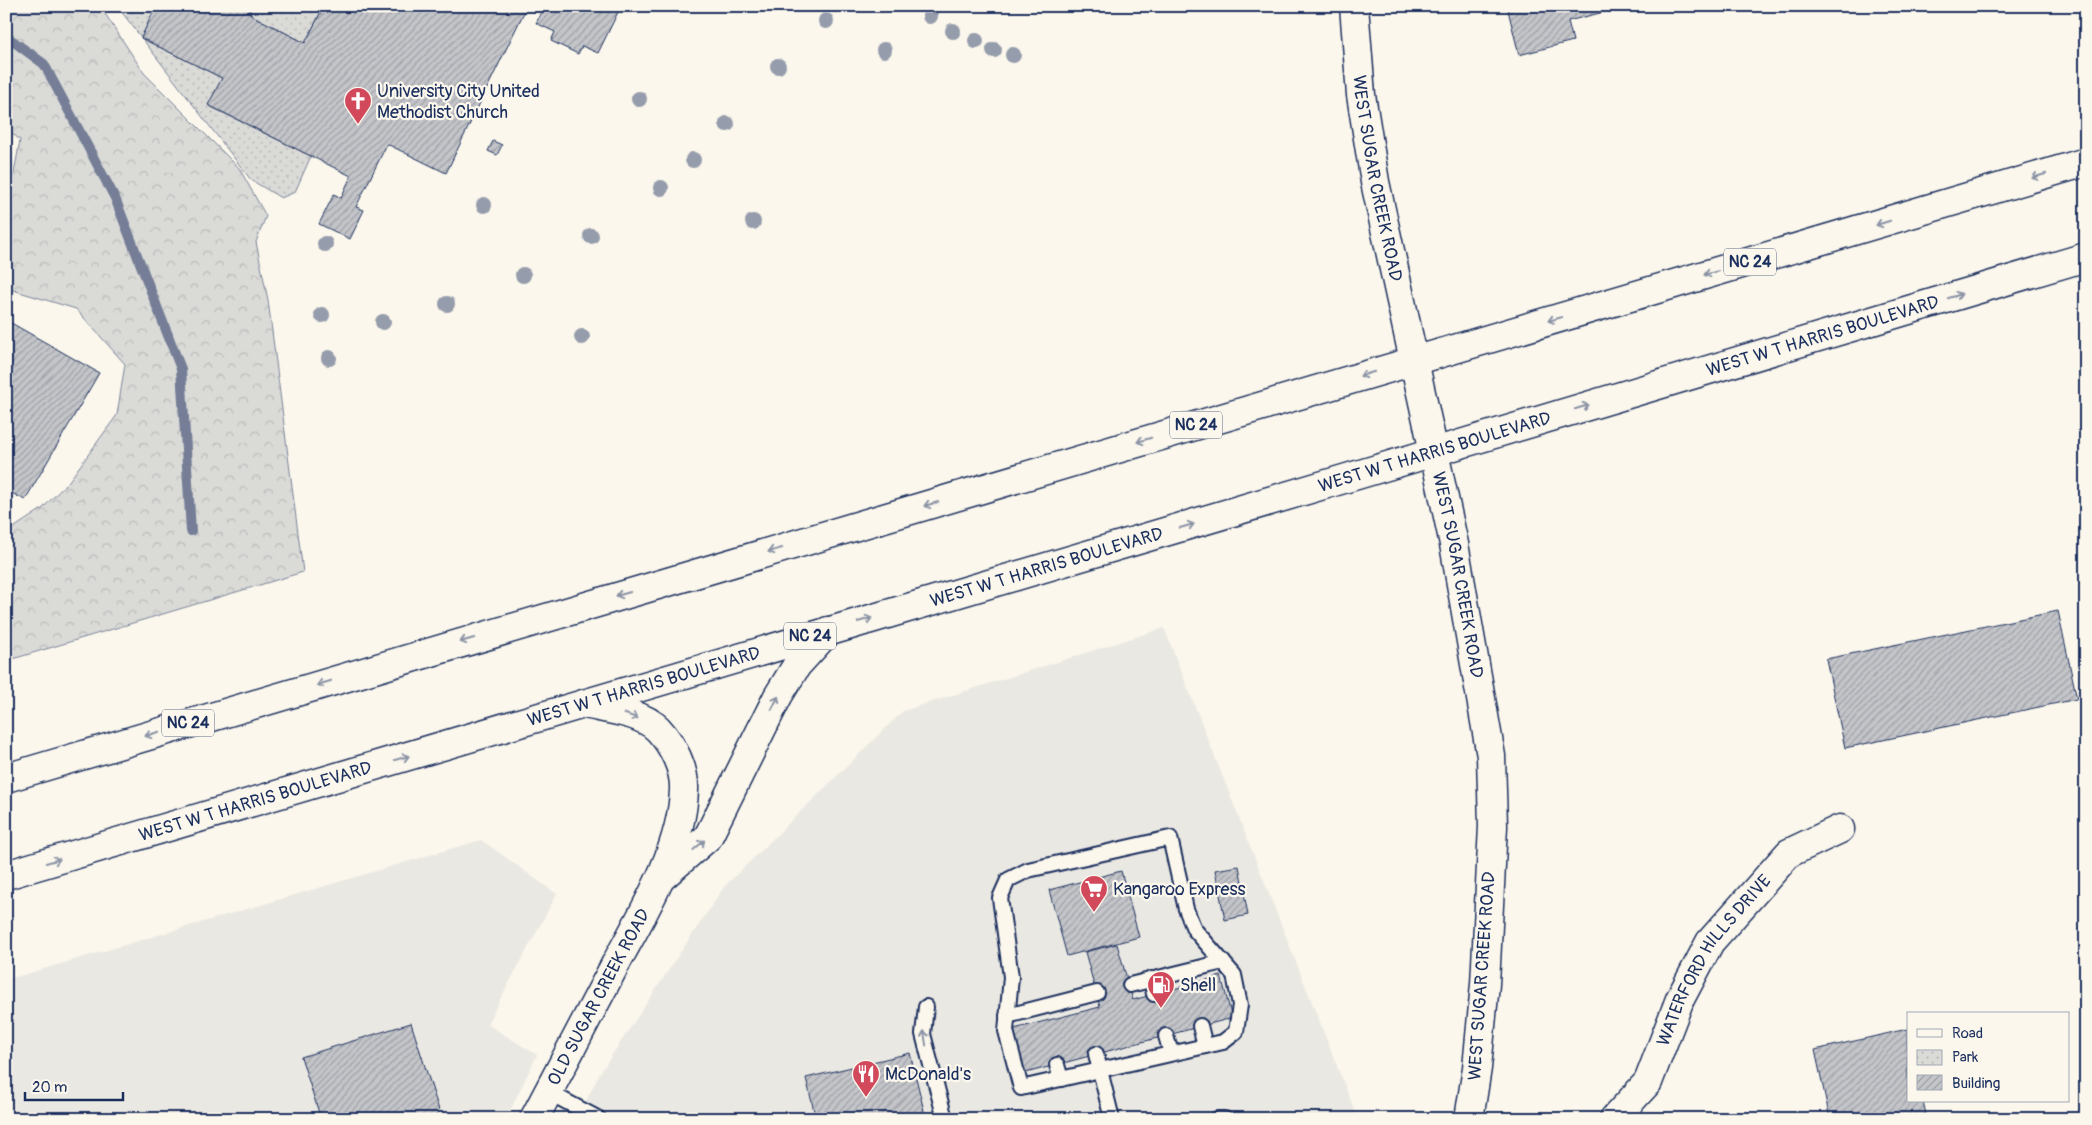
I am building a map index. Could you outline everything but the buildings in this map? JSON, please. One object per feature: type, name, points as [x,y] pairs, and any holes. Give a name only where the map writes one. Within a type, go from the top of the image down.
[{"type":"main road","name":"WEST SUGAR CREEK ROAD","points":[[1354,6],[1362,95],[1375,182],[1434,451],[1477,668],[1491,756],[1493,826],[1485,984],[1477,1068],[1469,1119]]},
{"type":"main road","name":"NC 24","points":[[6,778],[2086,162]]},
{"type":"main road","name":"WEST W T HARRIS BOULEVARD","points":[[6,874],[1337,482],[1434,451],[2086,257]]},
{"type":"main road","name":"OLD SUGAR CREEK ROAD","points":[[662,877],[708,837],[778,696],[797,665],[828,631]]},
{"type":"main road","name":"OLD SUGAR CREEK ROAD","points":[[534,1119],[662,877],[679,822],[684,790],[680,764],[670,745],[657,728],[646,721],[622,712],[584,704]]},
{"type":"main road","name":"WATERFORD HILLS DRIVE","points":[[1614,1119],[1648,1082],[1680,999],[1710,942],[1789,853],[1840,829]]},
{"type":"lane","points":[[1170,838],[1186,909],[1194,928],[1223,962],[1234,975],[1240,1006],[1236,1032],[1223,1042],[1021,1088],[1006,1031],[1011,977],[1000,898],[1008,880],[1028,870],[1170,838]]},
{"type":"lane","points":[[1130,985],[1223,962]]},
{"type":"lane","points":[[1184,971],[1188,985]]},
{"type":"lane","points":[[1151,979],[1154,994]]},
{"type":"lane","points":[[1008,1016],[1043,1014],[1081,1004],[1097,993]]},
{"type":"lane","points":[[926,1007],[923,1034],[945,1119]]},
{"type":"lane","points":[[1200,1026],[1205,1046]]},
{"type":"lane","points":[[1166,1036],[1171,1053]]},
{"type":"lane","points":[[1096,1054],[1112,1119]]},
{"type":"lane","points":[[1057,1065],[1061,1079]]},
{"type":"lane","points":[[548,1092],[599,1119]]},
{"type":"lane","points":[[1217,1119],[1225,1119]]},
{"type":"shaded area","points":[[1164,628],[1358,1119],[577,1119],[600,1073],[724,887],[903,711]]},
{"type":"shaded area","points":[[481,840],[557,894],[487,1024],[537,1055],[506,1119],[6,1119],[6,980]]},
{"type":"green space","points":[[6,6],[100,6],[144,73],[239,168],[266,216],[256,242],[268,300],[303,572],[6,661],[6,533],[42,509],[69,481],[117,415],[125,364],[76,309],[6,288],[6,191],[14,173],[20,140],[6,128]]},
{"type":"green space","points":[[117,6],[156,6],[141,37]]},
{"type":"green space","points":[[249,6],[324,6],[305,43],[251,15]]},
{"type":"green space","points":[[142,39],[222,78],[209,106],[311,156],[295,192],[281,198],[251,180]]},
{"type":"waterway","points":[[6,36],[44,64],[115,198],[181,369],[191,531]]},
{"type":"place","name":"University City United Methodist Church","points":[[358,125]]},
{"type":"place","name":"Kangaroo Express","points":[[1094,913]]},
{"type":"place","name":"Shell","points":[[1161,1009]]},
{"type":"place","name":"McDonald's","points":[[866,1098]]}]
